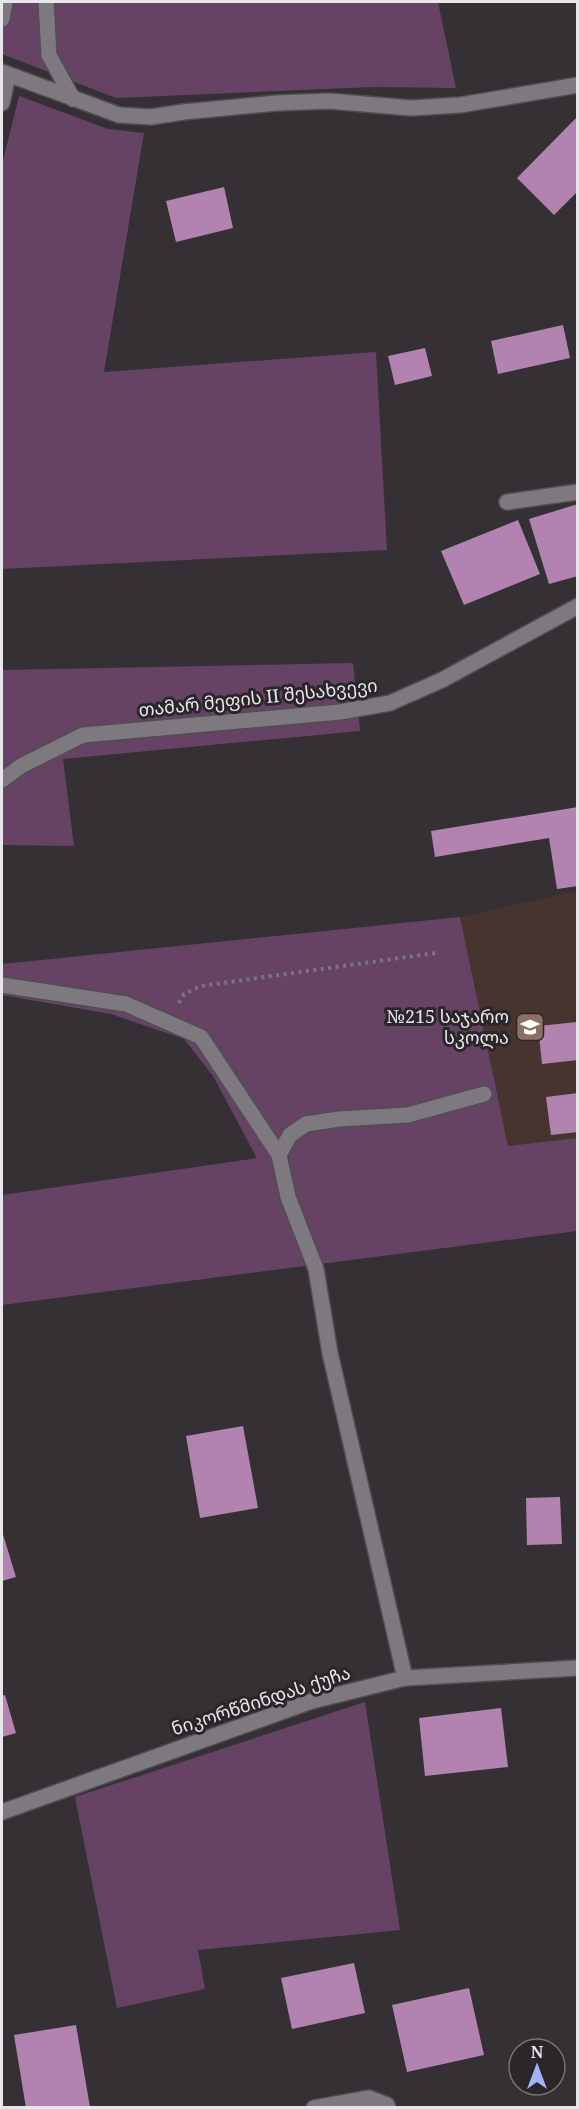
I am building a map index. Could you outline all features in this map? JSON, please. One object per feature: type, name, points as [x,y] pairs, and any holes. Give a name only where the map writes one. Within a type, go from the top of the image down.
[{"type":"street","points":[[2,19],[5,2]]},
{"type":"street","points":[[46,2],[49,55],[73,99]]},
{"type":"street","points":[[2,103],[5,73],[118,115],[151,117],[254,105],[329,101],[411,108],[460,105],[578,85]]},
{"type":"street","points":[[507,502],[578,492]]},
{"type":"street","name":"თამარ მეფის II შესახვევი","points":[[2,780],[21,766],[83,735],[329,713],[390,704],[442,680],[578,606]]},
{"type":"street","points":[[2,985],[126,1004],[201,1037],[279,1155],[288,1197],[316,1269],[330,1353],[405,1678]]},
{"type":"street","points":[[279,1155],[290,1136],[306,1124],[339,1119],[408,1115],[484,1094]]},
{"type":"street","name":"ნიკორწმინდას ქუჩა","points":[[2,1812],[312,1701],[405,1678],[578,1668]]},
{"type":"street","points":[[314,2108],[369,2098],[387,2105],[388,2108]]},
{"type":"path","points":[[167,1022],[184,994],[201,986],[435,953]]},
{"type":"shaded area","points":[[2,2],[438,2],[456,88],[374,87],[116,98],[2,54]]},
{"type":"shaded area","points":[[19,96],[108,129],[144,133],[104,372],[376,352],[387,550],[2,569],[2,165]]},
{"type":"shaded area","points":[[353,663],[360,731],[63,759],[74,846],[2,845],[2,670]]},
{"type":"shaded area","name":"№215 საჯარო სკოლა","points":[[577,891],[577,1138],[508,1146],[460,917]]},
{"type":"shaded area","points":[[460,917],[508,1146],[577,1138],[577,1231],[2,1305],[2,1195],[257,1158],[213,1076],[184,1039],[111,1014],[2,995],[2,964]]},
{"type":"shaded area","points":[[365,1702],[400,1930],[198,1950],[205,1989],[117,2008],[75,1797]]},
{"type":"building","points":[[578,116],[578,191],[554,215],[517,178]]},
{"type":"building","points":[[224,187],[233,228],[176,242],[166,201]]},
{"type":"building","points":[[563,325],[570,358],[498,374],[491,341]]},
{"type":"building","points":[[425,348],[432,376],[395,385],[388,356]]},
{"type":"building","points":[[578,504],[578,576],[549,584],[529,519]]},
{"type":"building","points":[[518,520],[540,574],[464,605],[441,551]]},
{"type":"building","points":[[578,807],[578,886],[557,889],[549,838],[435,857],[431,831]]},
{"type":"building","points":[[577,1022],[578,1060],[542,1064],[538,1026]]},
{"type":"building","points":[[578,1093],[578,1132],[551,1135],[546,1097]]},
{"type":"building","points":[[243,1426],[258,1508],[200,1518],[186,1436]]},
{"type":"building","points":[[560,1497],[562,1544],[527,1545],[526,1498]]},
{"type":"building","points":[[2,1531],[16,1577],[2,1581]]},
{"type":"building","points":[[5,1695],[16,1733],[2,1737],[2,1696]]},
{"type":"building","points":[[501,1708],[508,1767],[425,1776],[419,1718]]},
{"type":"building","points":[[354,1963],[365,2013],[292,2029],[281,1978]]},
{"type":"building","points":[[469,1988],[484,2055],[407,2072],[392,2005]]},
{"type":"building","points":[[76,2025],[90,2107],[26,2108],[14,2035]]},
{"type":"place","name":"№215 საჯარო სკოლა","points":[[530,1027]]}]
